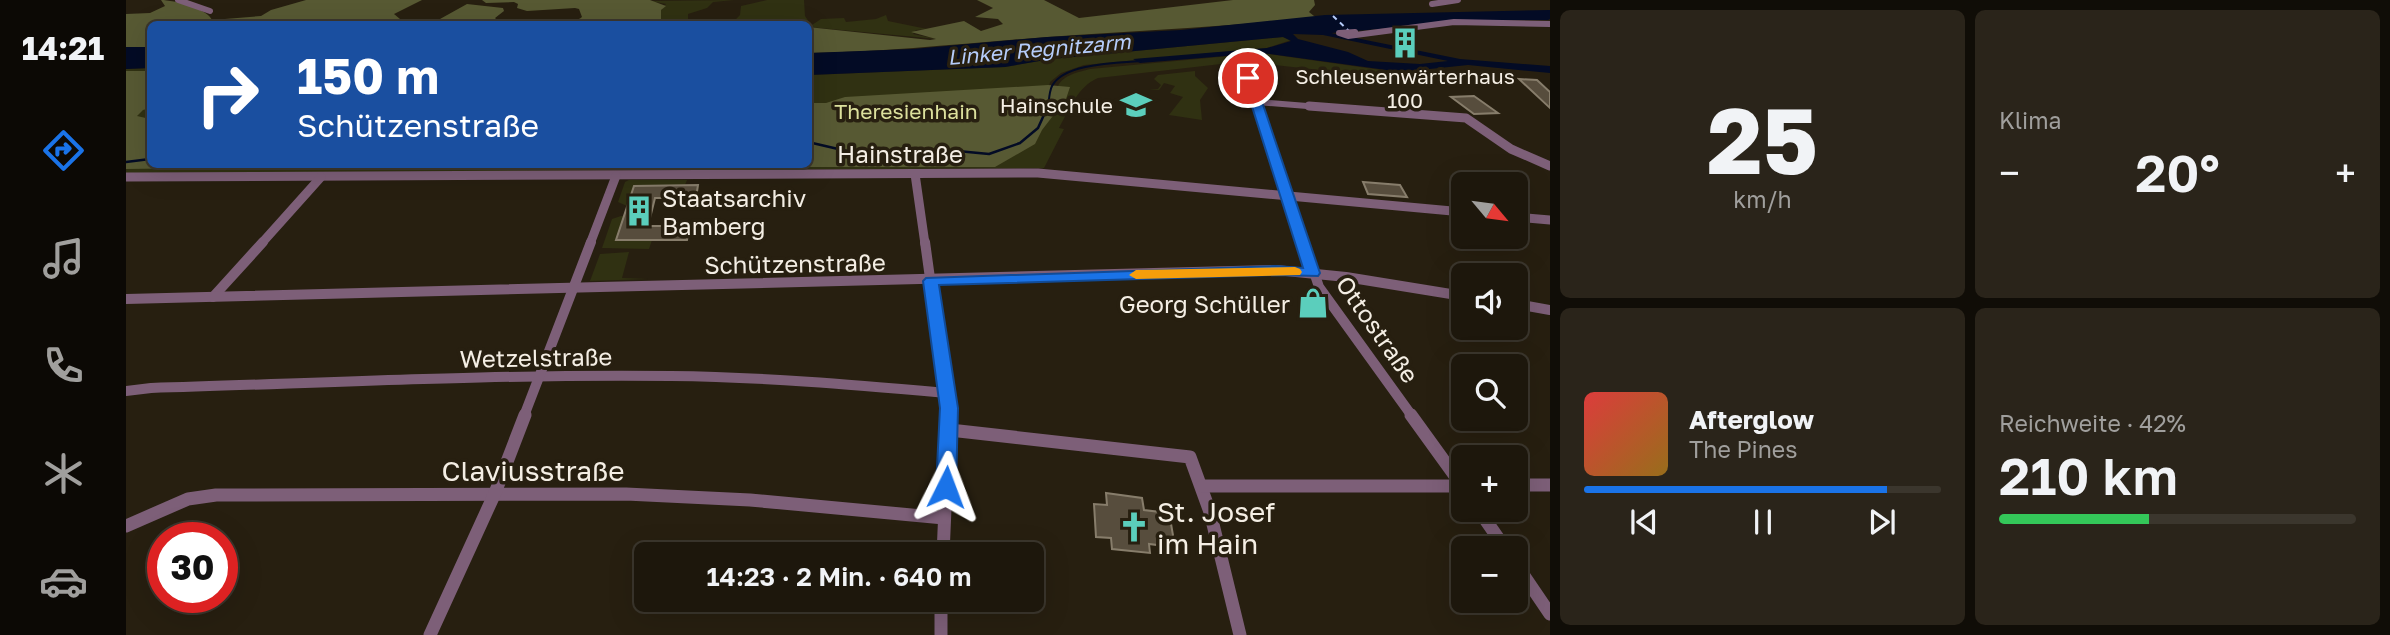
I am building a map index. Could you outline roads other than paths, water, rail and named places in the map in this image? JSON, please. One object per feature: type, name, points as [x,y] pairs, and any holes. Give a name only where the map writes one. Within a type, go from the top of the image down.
[{"type":"street","points":[[178,0],[210,11]]},
{"type":"street","points":[[1432,4],[1458,0]]},
{"type":"street","points":[[1354,32],[1339,33],[1348,36],[1454,22],[1546,24]]},
{"type":"street","name":"Ottostraße","points":[[1243,63],[1312,273],[1319,287],[1451,469]]},
{"type":"street","points":[[1256,102],[1466,118],[1511,149],[1550,166]]},
{"type":"street","points":[[915,174],[950,430],[943,542]]},
{"type":"street","name":"Hainstraße","points":[[126,177],[1050,174],[1451,211]]},
{"type":"street","points":[[430,635],[495,493],[616,176]]},
{"type":"street","points":[[213,297],[321,177]]},
{"type":"street","points":[[1528,218],[1550,220]]},
{"type":"street","name":"Schützenstraße","points":[[126,299],[931,281],[1276,270],[1451,294]]},
{"type":"street","points":[[1528,306],[1550,310]]},
{"type":"street","name":"Wetzelstraße","points":[[126,391],[538,377],[738,378],[947,393]]},
{"type":"street","points":[[950,430],[1181,455],[1195,461],[1240,635]]},
{"type":"street","points":[[1528,485],[1550,485]]},
{"type":"street","points":[[1202,486],[1451,486]]},
{"type":"street","name":"Claviusstraße","points":[[126,526],[167,507],[201,497],[495,493],[744,499],[944,518]]},
{"type":"street","points":[[1528,582],[1550,614]]},
{"type":"street","points":[[941,635],[942,612]]},
{"type":"water","name":"Linker Regnitzarm","points":[[1550,10],[1548,20],[1488,20],[1331,33],[1460,59],[1550,66],[1550,73],[1468,65],[1401,72],[1262,53],[1140,63],[1133,59],[1267,48],[1291,41],[1283,37],[1051,59],[1005,67],[812,75],[812,53],[913,49],[1047,37],[1181,30],[1325,15]],"holes":[[[1293,34],[1323,35],[1448,61],[1420,64],[1368,61],[1348,52],[1298,39]]]},
{"type":"water","points":[[126,47],[147,47],[147,68],[126,69]]},
{"type":"waterway","name":"Linker Regnitzarm","points":[[1048,108],[1052,86],[1058,78],[1092,66],[1141,61]]},
{"type":"waterway","points":[[812,143],[864,155],[947,150],[989,154],[1020,143],[1038,128],[1048,106]]},
{"type":"waterway","points":[[126,162],[147,159]]},
{"type":"place","name":"Schleusenwärterhaus 100","points":[[1405,43]]},
{"type":"place","name":"Hainschule","points":[[1136,105]]},
{"type":"place","name":"Staatsarchiv Bamberg","points":[[639,211]]},
{"type":"place","name":"Georg Schüller","points":[[1313,303]]},
{"type":"place","name":"St. Josef im Hain","points":[[1134,527]]},
{"type":"park label","name":"Theresienhain","points":[[906,111]]}]
